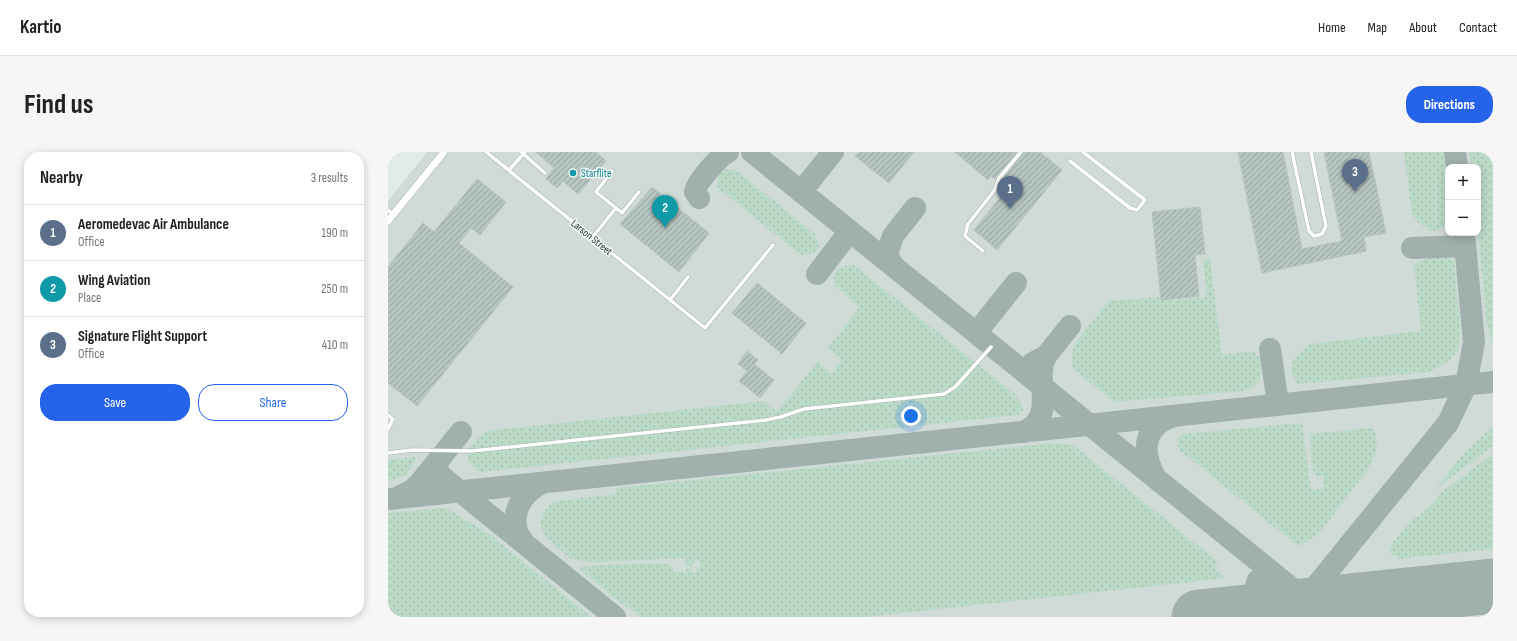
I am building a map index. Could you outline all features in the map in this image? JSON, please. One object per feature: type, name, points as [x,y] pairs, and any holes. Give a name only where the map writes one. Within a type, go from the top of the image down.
[{"type":"street","points":[[388,221],[391,212],[444,152]]},
{"type":"lane","name":"Larson Street","points":[[486,152],[705,328],[773,244]]},
{"type":"lane","points":[[983,251],[965,236],[968,224],[994,191],[999,178],[1021,152]]},
{"type":"lane","points":[[1070,161],[1130,208],[1137,210],[1146,200],[1083,152]]},
{"type":"lane","points":[[1292,152],[1309,231],[1314,236],[1322,234],[1326,226],[1311,152]]},
{"type":"lane","points":[[509,170],[523,153],[545,173]]},
{"type":"lane","points":[[612,171],[596,192],[622,213],[639,192]]},
{"type":"lane","points":[[592,238],[616,208]]},
{"type":"lane","points":[[670,300],[688,277]]},
{"type":"lane","points":[[388,453],[412,450],[472,451],[758,420],[780,417],[804,409],[944,394],[955,387],[991,347]]},
{"type":"lane","points":[[388,415],[394,420],[388,428]]},
{"type":"shaded area","points":[[427,152],[1493,152],[1493,617],[388,617],[388,201]]},
{"type":"green space","points":[[1404,152],[1445,152],[1445,225],[1439,230],[1430,231],[1418,222],[1412,214]]},
{"type":"green space","points":[[1469,152],[1493,152],[1493,342],[1487,325],[1478,236],[1481,236],[1481,164],[1471,164]]},
{"type":"green space","points":[[727,169],[737,171],[816,235],[819,246],[814,253],[801,255],[717,187],[719,174]]},
{"type":"green space","points":[[1442,254],[1454,261],[1460,327],[1459,348],[1449,361],[1429,372],[1298,384],[1291,372],[1293,360],[1309,344],[1421,331],[1414,265],[1423,260]]},
{"type":"green space","points":[[1210,258],[1222,355],[1252,351],[1261,359],[1261,376],[1255,385],[1245,391],[1114,402],[1074,369],[1071,357],[1074,345],[1108,301],[1161,297],[1162,300],[1207,297],[1203,260]]},
{"type":"green space","points":[[852,264],[1016,395],[1024,409],[1018,415],[480,472],[469,461],[467,456],[468,451],[475,441],[486,431],[764,401],[777,412],[818,361],[831,374],[842,360],[828,348],[859,308],[834,285],[834,276],[837,269]]},
{"type":"green space","points":[[1302,423],[1311,490],[1323,489],[1323,476],[1316,475],[1312,468],[1310,434],[1372,428],[1376,434],[1377,449],[1368,469],[1318,535],[1298,546],[1181,451],[1178,446],[1178,438],[1183,434]]},
{"type":"green space","points":[[1493,427],[1493,446],[1434,490],[1467,450]]},
{"type":"green space","points":[[1054,443],[1073,445],[1218,562],[1214,569],[1223,577],[1219,579],[865,617],[641,617],[613,597],[579,568],[586,566],[666,563],[673,567],[674,572],[686,571],[686,568],[689,568],[695,573],[702,563],[696,559],[691,566],[686,566],[685,558],[591,562],[574,560],[547,537],[541,523],[543,514],[549,506],[557,501],[616,494],[616,488]]},
{"type":"green space","points":[[1493,454],[1493,549],[1398,559],[1397,555],[1392,556],[1389,550],[1394,541],[1412,519],[1418,517],[1438,499],[1437,496]]},
{"type":"green space","points":[[417,457],[406,475],[388,481],[388,460]]},
{"type":"green space","points":[[446,508],[489,534],[591,617],[388,617],[388,513]]},
{"type":"building","name":"Starflite","points":[[536,152],[596,152],[606,161],[578,194],[563,181],[557,188],[546,179],[554,168]]},
{"type":"building","points":[[859,152],[914,152],[889,183],[855,156]]},
{"type":"building","points":[[955,152],[1017,152],[995,179],[991,176],[988,180]]},
{"type":"building","points":[[1024,152],[1040,152],[1062,170],[997,250],[974,230],[1007,189],[1000,184]]},
{"type":"building","points":[[1238,152],[1283,152],[1302,249],[1342,241],[1324,152],[1369,152],[1386,233],[1364,237],[1366,251],[1262,273]]},
{"type":"building","points":[[477,179],[506,202],[480,235],[471,228],[459,243],[513,287],[417,406],[388,383],[388,267],[423,223],[434,232]]},
{"type":"building","points":[[652,187],[709,233],[679,272],[620,224]]},
{"type":"building","points":[[1200,207],[1205,254],[1195,255],[1199,296],[1161,300],[1152,212]]},
{"type":"building","points":[[757,283],[806,323],[782,354],[732,313]]},
{"type":"building","points":[[747,351],[758,360],[754,364],[774,380],[760,398],[739,381],[747,371],[738,364]]},
{"type":"taxiway","points":[[699,198],[695,192],[699,182],[714,164],[728,152]]},
{"type":"taxiway","points":[[752,152],[1299,594],[1317,602],[1337,603]]},
{"type":"taxiway","points":[[801,192],[833,152]]},
{"type":"taxiway","points":[[1455,152],[1457,164]]},
{"type":"taxiway","points":[[893,266],[887,254],[893,236],[915,208]]},
{"type":"taxiway","points":[[817,274],[850,231]]},
{"type":"taxiway","points":[[1291,617],[1448,423],[1466,385],[1474,342],[1464,236]]},
{"type":"taxiway","points":[[1412,248],[1465,246]]},
{"type":"taxiway","points":[[976,333],[1016,283]]},
{"type":"taxiway","points":[[1033,363],[1046,356],[1070,326]]},
{"type":"taxiway","points":[[1270,349],[1278,404]]},
{"type":"taxiway","points":[[1024,432],[1034,425],[1040,416],[1043,407],[1042,366],[1046,356]]},
{"type":"taxiway","points":[[388,499],[1493,382]]},
{"type":"taxiway","points":[[1155,477],[1148,458],[1148,440],[1156,426],[1164,420],[1174,416]]},
{"type":"taxiway","points":[[398,497],[411,491],[419,484],[461,432]]},
{"type":"taxiway","points":[[439,460],[436,467],[441,476],[615,617]]},
{"type":"taxiway","points":[[525,544],[519,536],[516,527],[517,509],[527,494],[542,483]]},
{"type":"taxiway","points":[[1208,616],[1234,611],[1246,604],[1251,598],[1258,580]]},
{"type":"runway","points":[[1199,617],[1493,586]]},
{"type":"place","name":"Starflite","points":[[573,173]]},
{"type":"place","name":"Signature Flight Support","points":[[1355,192]]},
{"type":"place","name":"Aeromedevac Air Ambulance","points":[[1010,209]]},
{"type":"place","name":"Wing Aviation","points":[[665,228]]}]
